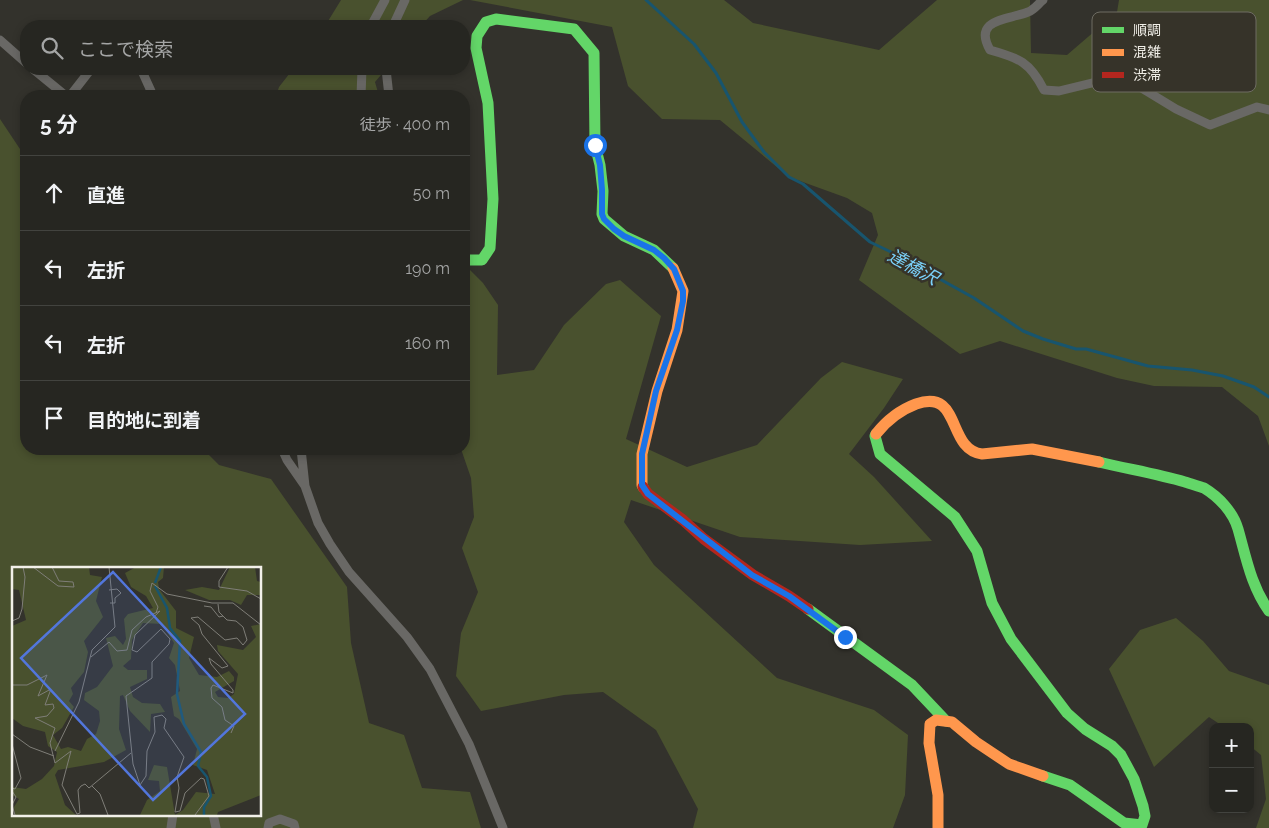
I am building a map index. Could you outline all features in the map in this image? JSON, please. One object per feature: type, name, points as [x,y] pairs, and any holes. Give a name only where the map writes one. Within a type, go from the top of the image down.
[{"type":"street","points":[[375,20],[385,0]]},
{"type":"street","points":[[396,20],[405,0]]},
{"type":"street","points":[[1043,0],[1026,13],[1009,17],[989,26],[985,35],[990,50],[1022,61],[1036,74],[1044,90],[1059,91],[1092,82]]},
{"type":"street","points":[[470,260],[482,260],[490,248],[493,199],[488,103],[476,48],[477,36],[486,22],[496,19],[574,29],[594,53],[595,145],[600,165],[602,214],[604,219],[624,236],[654,250],[664,258],[674,269],[683,291],[683,301],[677,330],[656,391],[642,454],[642,485],[648,494],[746,570],[789,596],[885,664],[912,685],[946,721]]},
{"type":"street","points":[[0,40],[20,58]]},
{"type":"street","points":[[40,75],[59,90]]},
{"type":"street","points":[[75,90],[86,75]]},
{"type":"street","points":[[143,75],[150,90]]},
{"type":"street","points":[[361,90],[362,75]]},
{"type":"street","points":[[387,75],[388,90]]},
{"type":"street","points":[[1149,92],[1210,125],[1257,107],[1269,110]]},
{"type":"street","points":[[938,828],[938,795],[929,743],[930,724],[936,720],[952,722],[976,742],[1009,764],[1070,785],[1124,823],[1142,825],[1145,816],[1134,779],[1122,756],[1112,746],[1085,729],[1067,713],[1011,639],[992,604],[977,551],[955,517],[880,454],[876,443],[876,436],[882,427],[903,409],[926,401],[942,405],[950,413],[957,434],[974,453],[982,454],[1032,449],[1171,478],[1203,488],[1220,500],[1237,526],[1249,572],[1261,600],[1269,611]]},
{"type":"street","points":[[285,455],[305,486]]},
{"type":"street","points":[[302,455],[305,486],[318,523],[349,572],[407,637],[430,669],[469,744],[503,828]]},
{"type":"street","points":[[268,828],[269,823],[280,819],[294,824],[295,828]]},
{"type":"green space","points":[[341,0],[463,0],[430,16],[426,20],[329,20]]},
{"type":"green space","points":[[470,0],[724,0],[753,23],[879,50],[937,0],[1030,0],[1031,53],[1067,55],[1092,34],[1092,92],[1256,92],[1256,12],[1117,12],[1119,0],[1269,0],[1269,446],[1258,416],[1222,387],[1154,386],[1117,378],[1000,341],[960,354],[859,280],[878,235],[872,213],[847,198],[789,177],[720,120],[662,119],[628,86],[612,27]]},
{"type":"green space","points":[[288,75],[381,75],[375,82],[377,90],[278,90]]},
{"type":"green space","points":[[0,119],[20,149],[20,455],[209,455],[219,465],[271,479],[347,587],[351,643],[369,723],[404,735],[422,788],[470,792],[481,828],[0,828]]},
{"type":"green space","points":[[470,270],[483,283],[498,305],[497,375],[534,370],[564,325],[606,284],[620,280],[661,316],[626,439],[687,467],[757,445],[821,378],[842,362],[903,379],[884,408],[849,454],[874,477],[932,541],[860,545],[740,537],[631,500],[624,522],[654,565],[777,678],[874,710],[908,735],[905,795],[893,828],[693,828],[698,809],[656,730],[603,692],[564,695],[481,711],[456,676],[461,633],[478,592],[462,548],[474,517],[471,478],[463,455],[470,455]]},
{"type":"green space","points":[[1176,618],[1203,641],[1229,671],[1269,685],[1269,828],[1256,828],[1266,799],[1261,755],[1254,749],[1254,723],[1218,723],[1209,717],[1154,767],[1109,669],[1140,630]]},
{"type":"waterway","name":"達橋沢","points":[[646,0],[694,44],[716,73],[742,122],[764,152],[789,177],[803,184],[870,242],[974,298],[1023,331],[1043,339],[1148,366],[1192,370],[1223,376],[1254,387],[1269,397]]},
{"type":"traffic: fast","points":[[470,260],[482,260],[490,248],[493,199],[488,103],[476,48],[477,36],[486,22],[496,19],[574,29],[594,53],[595,145],[603,191],[602,214],[604,219],[624,236],[654,250],[673,268]]},
{"type":"traffic: fast","points":[[876,434],[880,454],[955,517],[977,551],[992,603],[1011,639],[1067,713],[1085,729],[1112,746],[1121,755],[1134,779],[1143,806],[1145,816],[1142,825],[1124,823],[1070,785],[1043,776]]},
{"type":"traffic: fast","points":[[1099,462],[1185,482],[1204,488],[1215,496],[1229,511],[1236,523],[1253,581],[1269,611]]},
{"type":"traffic: fast","points":[[808,609],[912,685],[946,721]]},
{"type":"traffic: slow","points":[[643,487],[642,454],[657,391],[677,330],[683,291],[673,268]]},
{"type":"traffic: slow","points":[[876,434],[899,412],[910,406],[931,401],[941,404],[948,411],[963,442],[971,450],[982,454],[1032,449],[1099,462]]},
{"type":"traffic: slow","points":[[938,828],[938,795],[929,743],[930,724],[936,720],[952,722],[976,742],[1009,764],[1043,776]]},
{"type":"traffic: jam","points":[[643,487],[648,494],[683,520],[704,539],[753,575],[808,609]]},
{"type":"route","points":[[595,145],[600,165],[601,202],[604,219],[624,236],[654,250],[664,258],[674,269],[683,291],[683,301],[677,330],[656,391],[642,454],[642,485],[648,494],[752,575],[789,596],[845,637]]}]
